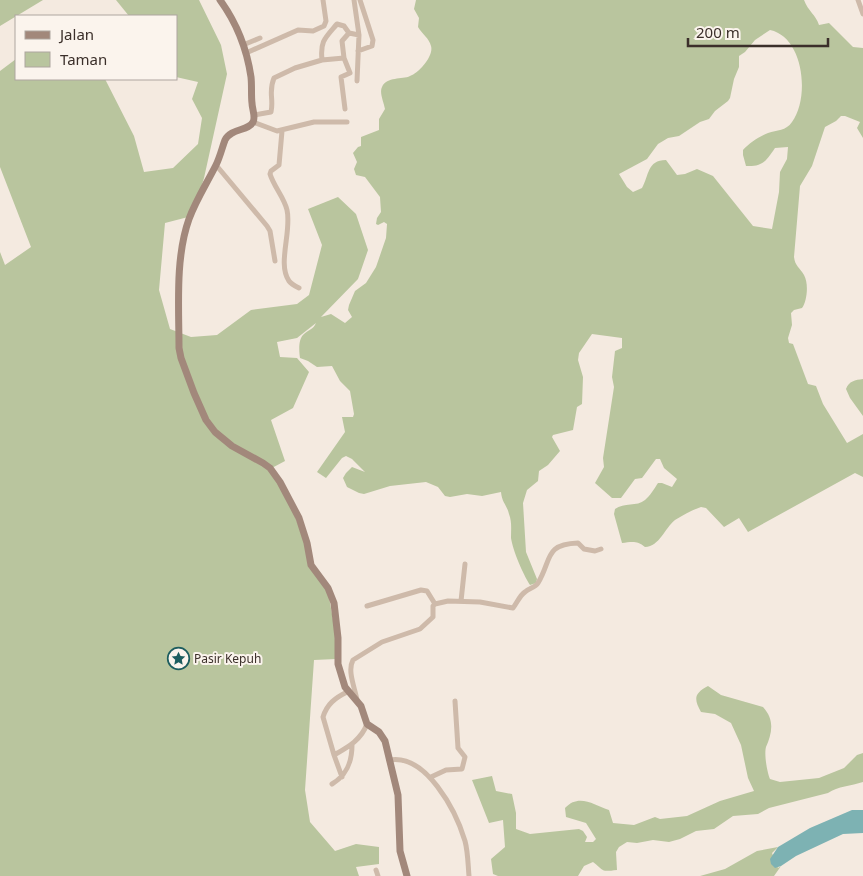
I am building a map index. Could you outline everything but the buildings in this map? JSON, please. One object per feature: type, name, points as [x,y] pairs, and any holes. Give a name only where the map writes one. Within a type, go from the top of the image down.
[{"type":"street","points":[[220,0],[232,19],[246,52],[251,76],[254,119],[250,126],[232,132],[226,138],[216,165],[201,191],[189,220],[184,239],[180,278],[179,348],[194,393],[206,420],[215,432],[232,446],[270,468],[280,482],[299,518],[311,565],[328,588],[334,603],[338,638],[338,664],[348,692],[358,702]]},
{"type":"street","points":[[246,52],[298,30],[313,31],[324,26],[326,21],[323,0]]},
{"type":"street","points":[[354,0],[359,35],[357,81]]},
{"type":"street","points":[[358,51],[372,46],[373,40],[360,0]]},
{"type":"street","points":[[857,0],[863,14]]},
{"type":"street","points":[[322,60],[322,41],[337,24],[344,26],[349,33],[359,35]]},
{"type":"street","points":[[345,109],[341,77],[350,73],[344,58],[342,41],[349,33]]},
{"type":"street","points":[[243,45],[260,38]]},
{"type":"street","points":[[254,119],[271,112],[270,87],[274,78],[295,68],[322,60],[344,58]]},
{"type":"street","points":[[254,119],[277,131],[314,122],[347,122]]},
{"type":"street","points":[[282,131],[279,165],[270,174],[287,211],[285,259],[287,276],[291,283],[299,288]]},
{"type":"street","points":[[216,165],[267,226],[270,231],[275,261]]},
{"type":"street","points":[[435,604],[461,601],[480,602],[513,608],[525,592],[538,584],[549,557],[558,546],[567,543],[578,543],[584,549],[595,551],[601,549]]},
{"type":"street","points":[[461,601],[465,564]]},
{"type":"street","points":[[367,606],[421,590],[427,591],[435,604]]},
{"type":"street","points":[[407,876],[400,851],[398,795],[385,741],[382,735],[367,724],[358,702],[350,665],[352,660],[382,642],[420,629],[433,617],[433,606],[435,604]]},
{"type":"street","points":[[342,777],[323,717],[327,706],[333,700],[348,692]]},
{"type":"street","points":[[431,777],[446,770],[462,769],[463,767],[465,757],[458,748],[456,701]]},
{"type":"street","points":[[334,755],[352,745],[367,724]]},
{"type":"street","points":[[332,784],[342,777],[349,766],[352,759],[352,745]]},
{"type":"street","points":[[389,760],[399,758],[406,761],[431,777],[436,784],[460,827],[465,842],[469,876]]},
{"type":"street","points":[[376,870],[378,876]]},
{"type":"green space","points":[[0,0],[43,0],[18,15],[15,15],[15,17],[0,26]]},
{"type":"green space","points":[[116,0],[199,0],[221,45],[227,74],[204,178],[192,216],[165,223],[159,290],[170,329],[191,337],[217,335],[251,310],[297,304],[309,295],[322,245],[308,209],[338,197],[356,214],[368,250],[358,279],[321,317],[331,314],[345,323],[352,317],[348,310],[355,291],[366,283],[376,267],[386,238],[387,224],[384,222],[376,224],[381,212],[380,197],[365,177],[356,175],[354,169],[357,162],[353,153],[361,146],[361,137],[379,130],[379,119],[385,109],[381,92],[384,84],[387,81],[414,74],[428,59],[431,46],[418,27],[419,18],[414,9],[416,0],[804,0],[819,25],[829,23],[853,47],[863,48],[863,138],[857,128],[860,122],[845,116],[841,116],[825,127],[812,166],[800,186],[794,257],[806,279],[807,292],[802,308],[791,313],[792,325],[788,338],[789,343],[793,344],[808,384],[816,386],[823,404],[847,443],[863,434],[863,477],[855,473],[748,532],[739,518],[724,527],[706,508],[701,507],[675,520],[658,540],[650,546],[645,547],[634,542],[622,543],[614,514],[615,509],[642,502],[658,483],[672,487],[677,479],[664,468],[660,459],[656,459],[642,478],[635,479],[621,498],[612,498],[595,483],[604,467],[603,458],[614,387],[612,377],[615,351],[622,348],[622,338],[592,334],[579,353],[578,360],[583,377],[582,404],[577,407],[573,430],[553,435],[552,437],[560,451],[548,465],[539,471],[538,481],[527,490],[523,503],[526,552],[537,579],[536,583],[530,585],[521,569],[514,549],[511,538],[510,517],[501,492],[482,496],[467,494],[450,497],[445,496],[438,487],[426,482],[390,486],[364,494],[359,493],[347,487],[343,478],[352,467],[365,472],[352,459],[346,456],[342,458],[326,478],[317,472],[345,432],[342,417],[353,417],[354,414],[350,391],[340,381],[332,366],[317,367],[300,358],[299,349],[302,336],[316,323],[297,338],[277,342],[280,357],[297,358],[309,372],[293,408],[271,420],[285,461],[270,469],[286,494],[307,547],[310,565],[326,588],[336,637],[336,659],[314,660],[305,790],[310,822],[335,851],[356,844],[379,847],[379,864],[356,867],[359,876],[0,876],[0,252],[5,265],[31,247],[0,167],[0,71],[15,60],[15,80],[106,80],[134,136],[144,172],[173,168],[198,144],[202,118],[192,99],[198,82],[178,77],[178,15],[128,15]],"holes":[[[770,30],[781,35],[790,44],[797,56],[801,70],[801,98],[798,111],[787,127],[762,136],[751,142],[743,150],[746,166],[752,166],[764,162],[775,148],[788,147],[787,159],[780,172],[779,192],[772,229],[753,226],[713,176],[697,169],[677,175],[666,160],[655,163],[652,166],[642,188],[633,192],[627,187],[619,174],[647,159],[658,144],[668,138],[679,136],[700,122],[709,119],[715,111],[728,101],[739,67],[739,56],[755,40]]]},
{"type":"green space","points":[[863,379],[863,416],[846,389],[853,381]]},
{"type":"green space","points":[[708,686],[721,695],[763,707],[767,712],[771,727],[765,754],[770,779],[780,782],[819,778],[844,768],[857,755],[863,753],[863,782],[769,808],[758,814],[733,816],[714,829],[696,831],[669,842],[653,840],[637,843],[627,842],[619,847],[616,852],[617,870],[603,870],[593,862],[584,866],[578,876],[498,876],[493,874],[491,859],[505,847],[503,820],[489,823],[472,780],[492,776],[496,791],[512,794],[516,813],[516,829],[530,834],[579,829],[587,837],[585,842],[593,842],[596,839],[586,823],[566,817],[565,808],[576,801],[587,802],[609,810],[613,823],[634,825],[655,817],[660,819],[687,816],[720,801],[754,791],[748,778],[741,745],[731,723],[715,714],[701,712],[698,707],[697,696],[700,691]]},
{"type":"green space","points":[[778,847],[772,853],[778,868],[781,866],[774,876],[700,876],[725,869],[757,851]]},
{"type":"water","points":[[852,810],[863,810],[863,833],[843,834],[796,856],[781,866],[775,868],[771,864],[770,859],[778,847],[810,828]]},
{"type":"place","name":"Pasir Kepuh","points":[[178,659]]}]
